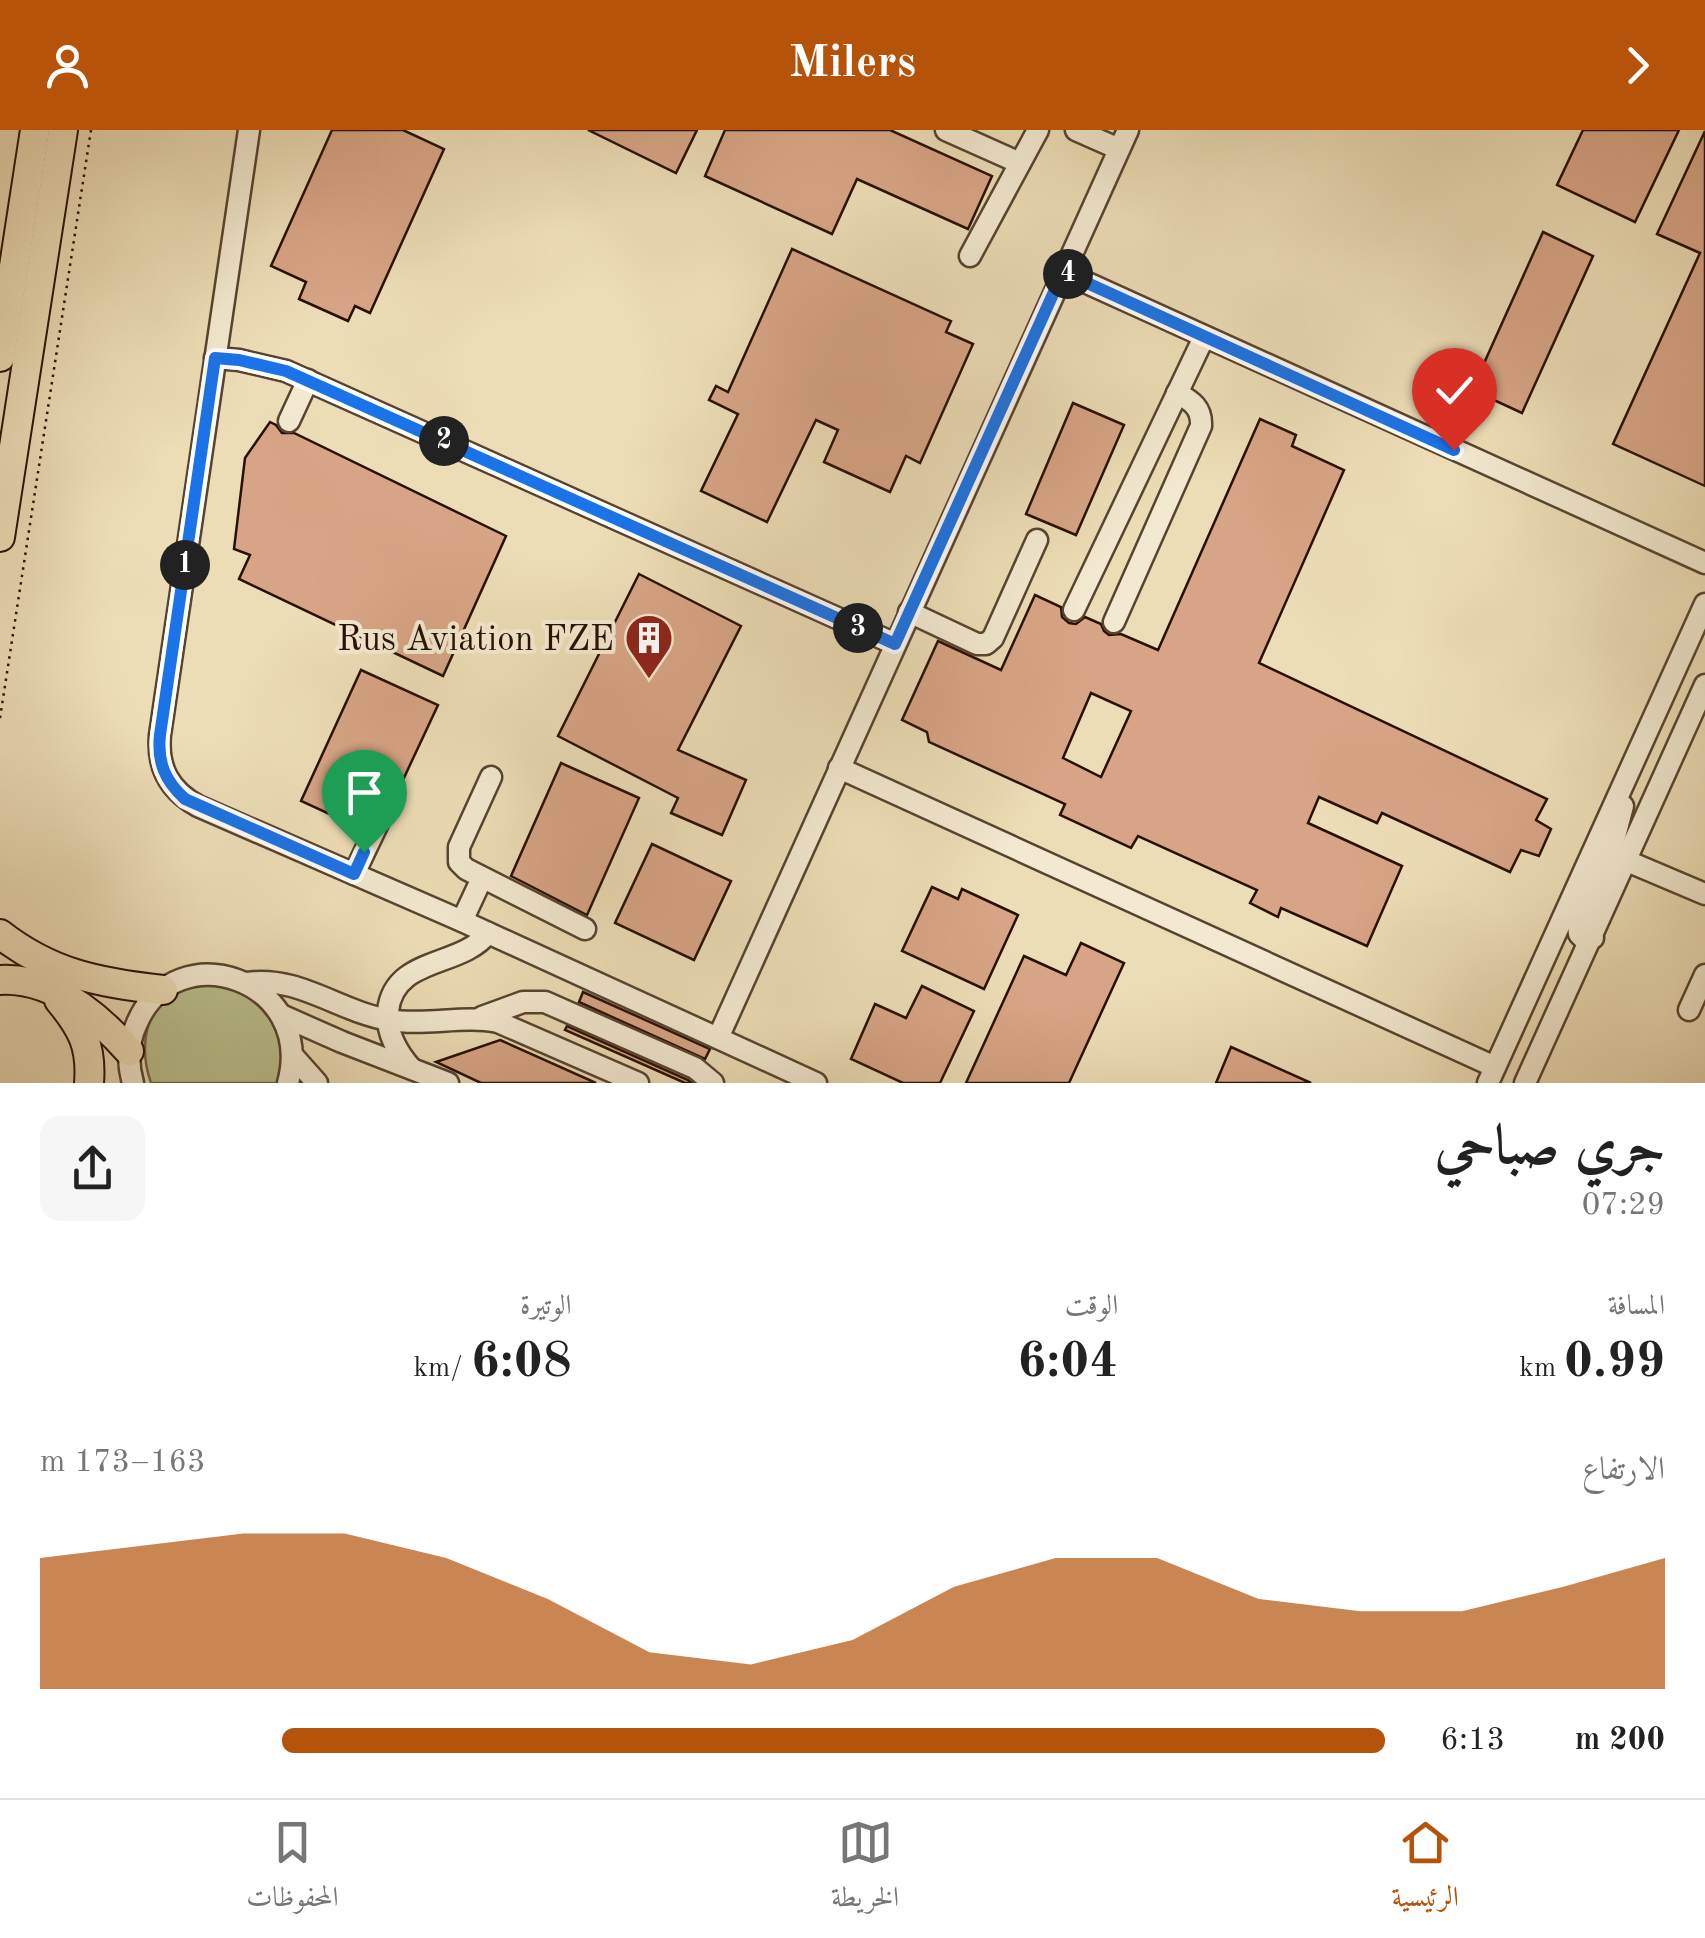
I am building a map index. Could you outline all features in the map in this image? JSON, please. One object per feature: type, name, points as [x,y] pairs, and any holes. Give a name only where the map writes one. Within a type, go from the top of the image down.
[{"type":"highway","points":[[0,356],[36,130]]},
{"type":"highway","points":[[0,538],[64,130]]},
{"type":"highway","points":[[0,934],[34,958],[83,978],[162,990]]},
{"type":"highway","points":[[0,980],[16,980],[52,991],[92,1014],[131,1074]]},
{"type":"highway","points":[[52,991],[86,1038],[89,1083]]},
{"type":"street","points":[[249,130],[158,750],[166,778],[185,799],[462,920],[816,1083]]},
{"type":"street","points":[[946,130],[1020,163]]},
{"type":"street","points":[[970,256],[1038,130]]},
{"type":"street","points":[[718,1038],[1123,140],[1076,130]]},
{"type":"street","points":[[1063,272],[1705,564]]},
{"type":"street","points":[[1074,610],[1204,337]]},
{"type":"street","points":[[215,358],[263,364],[308,380],[895,644]]},
{"type":"street","points":[[289,421],[308,380]]},
{"type":"street","points":[[1114,622],[1201,426],[1202,418],[1195,404],[1177,393]]},
{"type":"street","points":[[909,612],[977,644],[990,642],[1037,540]]},
{"type":"street","points":[[839,768],[1492,1075],[1705,604]]},
{"type":"street","points":[[1529,1082],[1627,861],[1698,722],[1705,685]]},
{"type":"street","points":[[491,777],[458,852],[462,866],[585,929]]},
{"type":"street","points":[[1592,938],[1583,938],[1578,924],[1617,833],[1624,784]]},
{"type":"street","points":[[354,874],[394,792]]},
{"type":"street","points":[[1627,861],[1705,894]]},
{"type":"street","points":[[462,920],[482,878]]},
{"type":"street","points":[[411,1068],[399,1054],[387,1020],[389,1002],[397,986],[410,973],[471,949],[488,933]]},
{"type":"street","points":[[131,1074],[132,1034],[149,1002],[178,981],[213,974],[248,983],[282,1015],[293,1056],[288,1083]]},
{"type":"street","points":[[1689,1010],[1705,975]]},
{"type":"street","points":[[248,983],[287,984],[387,1020],[487,1020],[638,1083]]},
{"type":"street","points":[[475,1020],[523,1002],[545,1002],[695,1068],[713,1083]]},
{"type":"street","points":[[282,1015],[448,1083]]},
{"type":"street","points":[[293,1056],[316,1083]]},
{"type":"path","points":[[0,718],[91,130]]},
{"type":"green space","points":[[223,977],[284,1021],[282,1083],[151,1083],[145,1045],[156,1008],[181,988]]},
{"type":"building","points":[[332,130],[403,130],[444,149],[370,313],[355,306],[348,321],[299,299],[306,282],[271,266]]},
{"type":"building","points":[[588,130],[697,130],[676,173]]},
{"type":"building","points":[[725,130],[890,130],[992,176],[968,229],[857,179],[832,234],[705,176]]},
{"type":"building","points":[[1583,130],[1679,130],[1635,222],[1557,185]]},
{"type":"building","points":[[1705,131],[1705,486],[1613,444],[1700,253],[1657,234]]},
{"type":"building","points":[[1543,232],[1593,256],[1522,413],[1472,390]]},
{"type":"building","points":[[792,249],[951,321],[946,332],[973,344],[920,463],[906,456],[890,492],[824,462],[838,430],[816,420],[767,522],[701,491],[738,414],[709,400],[716,386],[728,392]]},
{"type":"building","points":[[1073,403],[1124,425],[1076,535],[1026,514]]},
{"type":"building","points":[[1260,419],[1296,435],[1292,446],[1344,470],[1259,663],[1547,799],[1536,820],[1551,829],[1539,856],[1521,850],[1510,872],[1382,813],[1377,823],[1319,797],[1308,823],[1402,866],[1367,946],[1281,908],[1278,917],[1250,903],[1257,890],[1138,836],[1131,848],[1060,815],[1065,804],[929,742],[927,732],[902,720],[938,641],[1001,670],[1035,595],[1061,607],[1062,617],[1069,623],[1076,624],[1085,617],[1101,624],[1109,635],[1121,634],[1158,650]],"holes":[[[1091,693],[1131,711],[1101,777],[1063,758]]]},
{"type":"building","points":[[270,422],[282,433],[294,433],[506,536],[443,676],[239,579],[250,555],[234,549],[245,458]]},
{"type":"building","name":"Rus Aviation FZE","points":[[639,574],[741,626],[678,750],[746,780],[722,835],[671,813],[678,798],[558,736]]},
{"type":"building","points":[[361,670],[438,705],[402,782],[393,778],[384,781],[360,828],[301,801]]},
{"type":"building","points":[[561,763],[639,798],[587,915],[511,876]]},
{"type":"building","points":[[652,844],[731,881],[694,960],[615,923]]},
{"type":"building","points":[[932,887],[958,899],[962,889],[1018,915],[984,989],[902,951]]},
{"type":"building","points":[[1081,943],[1124,963],[1069,1083],[966,1083],[1024,956],[1066,975]]},
{"type":"building","points":[[922,986],[974,1011],[940,1083],[903,1083],[851,1059],[875,1004],[906,1018]]},
{"type":"building","points":[[583,992],[710,1049],[705,1059],[579,1002]]},
{"type":"building","points":[[567,1026],[688,1080],[692,1083],[565,1030]]},
{"type":"building","points":[[500,1040],[596,1083],[481,1083],[436,1062]]},
{"type":"building","points":[[1231,1047],[1311,1083],[1216,1083]]},
{"type":"place","name":"Rus Aviation FZE","points":[[649,680]]},
{"type":"route","points":[[364,852],[354,874],[185,799],[166,778],[160,764],[160,735],[215,358],[286,371],[895,644],[1063,272],[1454,450]]}]
